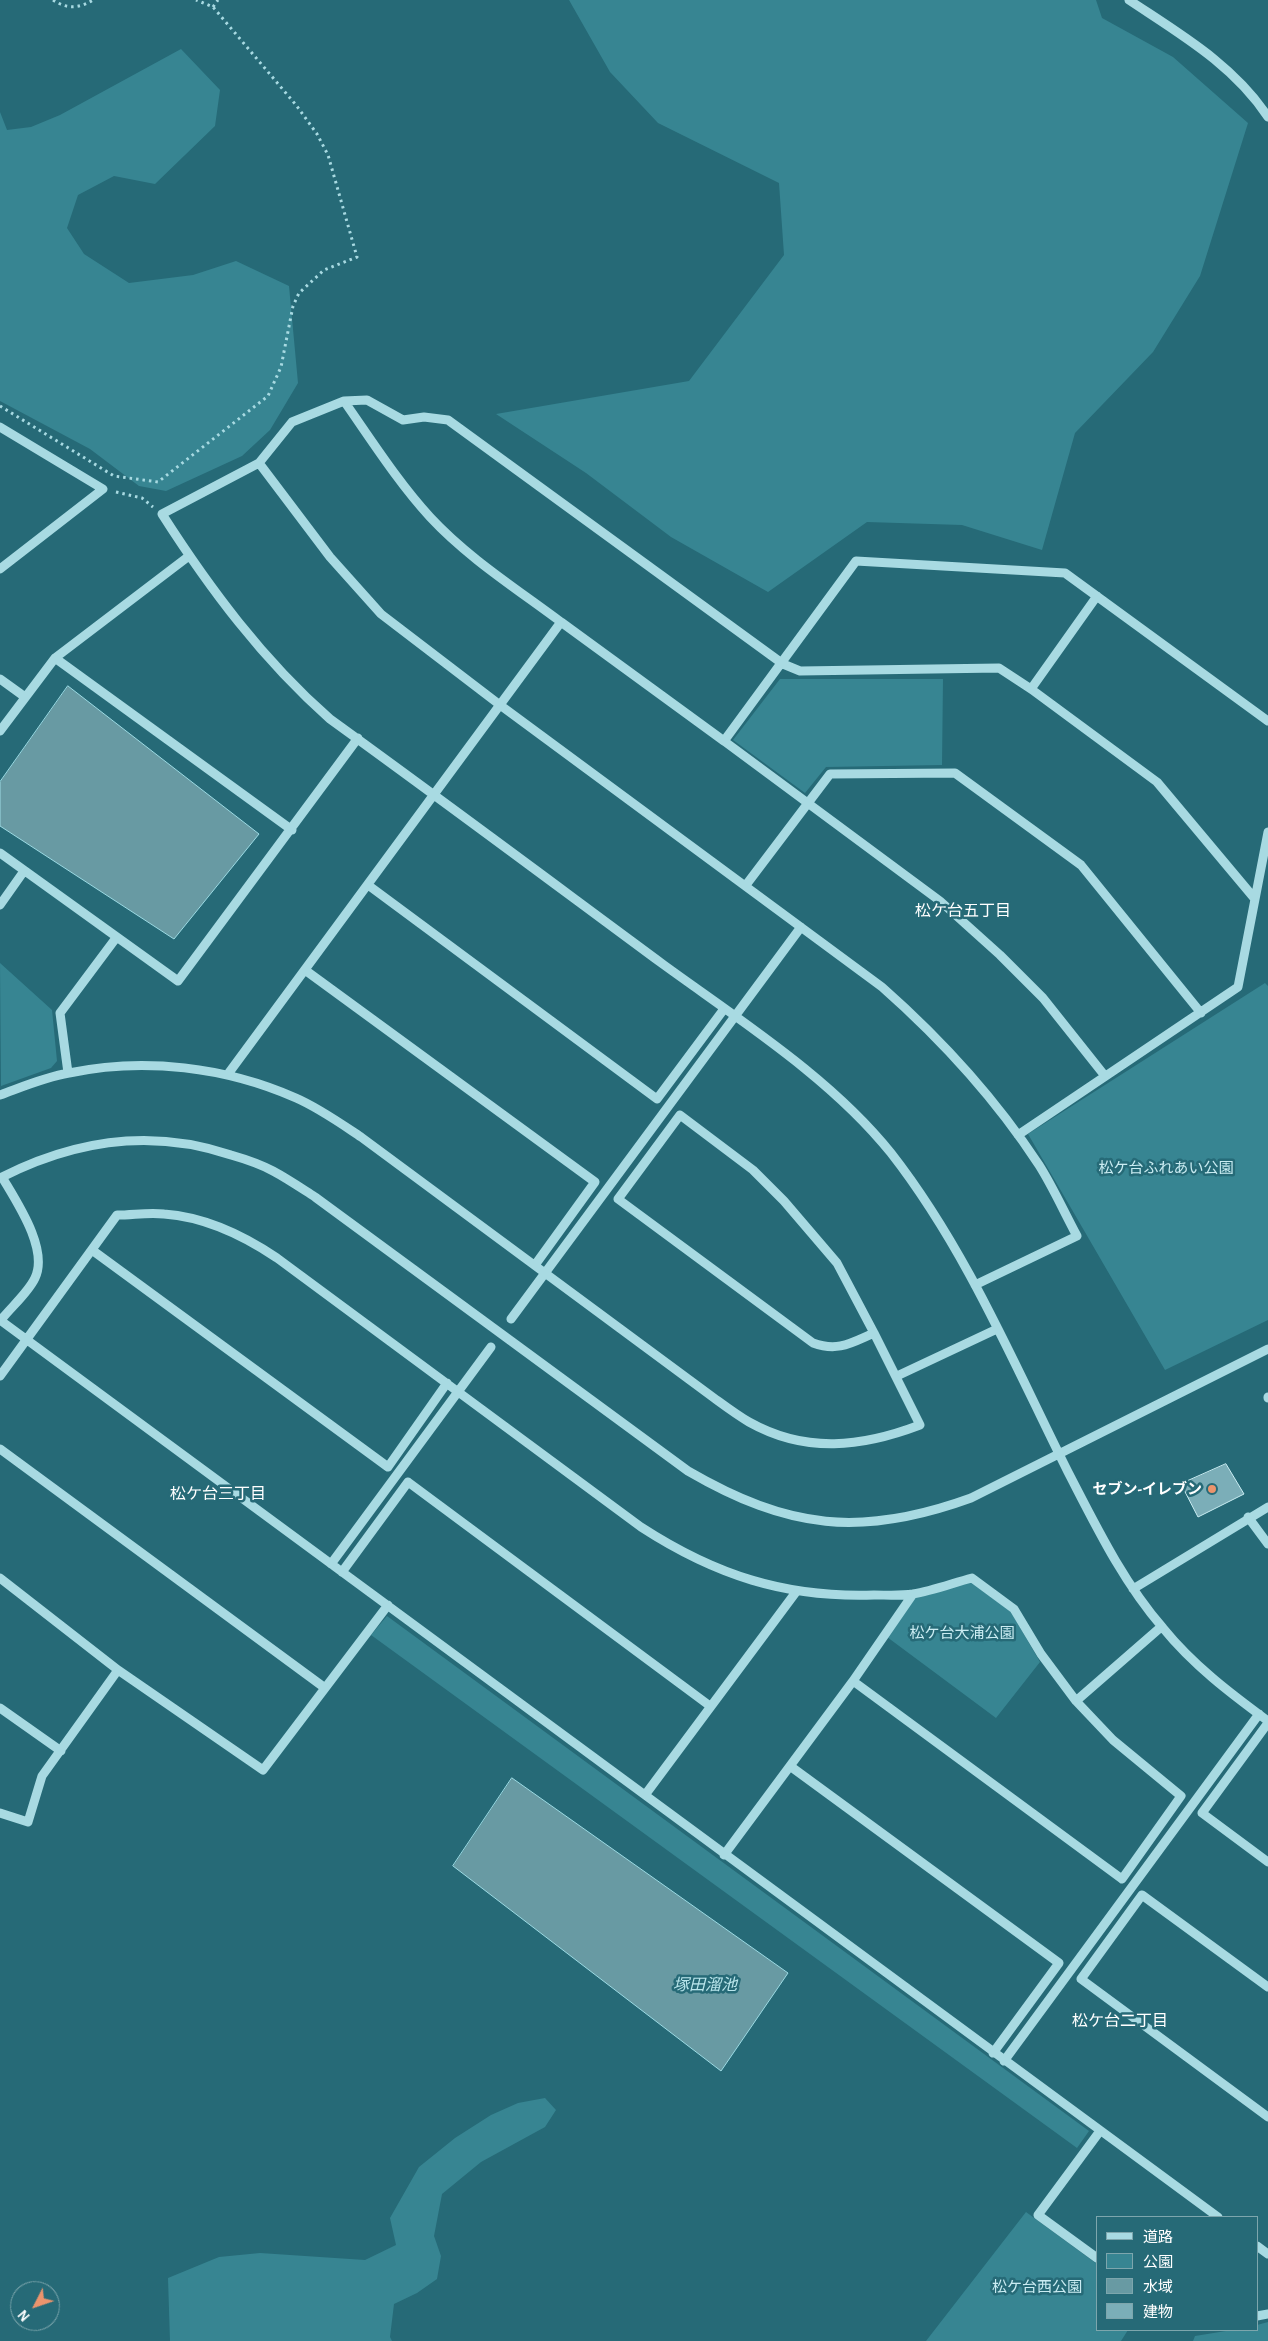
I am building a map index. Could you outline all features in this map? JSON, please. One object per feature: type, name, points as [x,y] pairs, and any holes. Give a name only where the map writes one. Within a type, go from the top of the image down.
[{"type":"street","points":[[1129,0],[1222,64],[1247,90],[1268,117]]},
{"type":"street","points":[[1255,899],[1157,782],[1031,689],[999,668],[800,671],[783,664],[448,420],[424,417],[403,420],[367,400],[344,402],[292,422],[259,463],[162,514],[189,556],[238,623],[281,673],[330,719],[734,1016],[830,1090],[862,1120],[913,1182],[975,1285],[1059,1454],[1114,1558],[1133,1589],[1161,1627],[1218,1684],[1268,1722],[1202,1813],[1268,1862]]},
{"type":"street","points":[[344,402],[403,484],[431,518],[459,546],[940,901],[1000,954],[1043,998],[1105,1076]]},
{"type":"street","points":[[0,427],[103,489],[0,569]]},
{"type":"street","points":[[259,463],[330,557],[381,614],[500,705],[882,987],[928,1027],[978,1082],[1040,1166],[1077,1236],[975,1285]]},
{"type":"street","points":[[0,731],[55,658],[189,556]]},
{"type":"street","points":[[724,741],[783,664],[856,561],[1065,573],[1268,721]]},
{"type":"street","points":[[1031,689],[1097,596]]},
{"type":"street","points":[[228,1074],[561,622]]},
{"type":"street","points":[[55,658],[292,830]]},
{"type":"street","points":[[0,679],[25,697]]},
{"type":"street","points":[[0,853],[178,981],[292,830],[358,738]]},
{"type":"street","points":[[746,885],[806,803],[830,774],[955,773],[1081,865],[1201,1013]]},
{"type":"street","points":[[1018,1135],[1238,988],[1268,832]]},
{"type":"street","points":[[0,905],[24,871]]},
{"type":"street","points":[[368,885],[657,1099],[724,1009]]},
{"type":"street","points":[[511,1319],[801,926]]},
{"type":"street","points":[[68,1073],[60,1013],[116,938]]},
{"type":"street","points":[[305,970],[595,1182],[535,1265]]},
{"type":"street","points":[[0,1095],[68,1073],[102,1068],[162,1066],[228,1074],[296,1098],[324,1112],[721,1403],[750,1422],[786,1437],[816,1444],[851,1444],[887,1438],[920,1425],[897,1376],[874,1333],[837,1264],[784,1201],[753,1170],[680,1115],[618,1199],[813,1343],[827,1348],[840,1347],[874,1333]]},
{"type":"street","points":[[1217,2216],[0,1320],[35,1278],[39,1261],[35,1241],[25,1218],[1,1178],[24,1166],[56,1154],[125,1140],[163,1140],[202,1145],[272,1170],[315,1196],[688,1470],[726,1492],[787,1515],[822,1521],[860,1523],[932,1512],[971,1498],[1268,1349]]},
{"type":"street","points":[[0,1376],[118,1215],[163,1214],[200,1220],[244,1236],[277,1258],[641,1527],[675,1549],[754,1583],[796,1592],[851,1596],[913,1594],[972,1578],[1014,1609],[1041,1654],[1076,1701],[1113,1740],[1181,1796],[1122,1879],[853,1681]]},
{"type":"street","points":[[92,1250],[388,1467],[447,1383]]},
{"type":"street","points":[[897,1376],[997,1329]]},
{"type":"street","points":[[331,1564],[491,1347]]},
{"type":"street","points":[[0,1449],[325,1688]]},
{"type":"street","points":[[342,1572],[408,1482],[710,1706]]},
{"type":"street","points":[[1133,1589],[1248,1517],[1268,1507]]},
{"type":"street","points":[[1248,1517],[1268,1544]]},
{"type":"street","points":[[0,1578],[118,1670],[263,1770],[388,1605]]},
{"type":"street","points":[[645,1795],[796,1592]]},
{"type":"street","points":[[724,1855],[853,1681],[913,1594]]},
{"type":"street","points":[[1076,1701],[1161,1627]]},
{"type":"street","points":[[0,1813],[28,1822],[42,1776],[118,1670]]},
{"type":"street","points":[[0,1708],[61,1751]]},
{"type":"street","points":[[1004,2061],[1258,1714]]},
{"type":"street","points":[[790,1766],[1059,1963],[993,2053]]},
{"type":"street","points":[[1268,1987],[1142,1895],[1081,1979],[1268,2116]]},
{"type":"street","points":[[1096,2257],[1038,2215],[1100,2131]]},
{"type":"path","points":[[52,0],[64,6],[81,7],[92,0]]},
{"type":"path","points":[[0,406],[114,476],[158,482],[268,396],[281,367],[293,306],[299,293],[324,270],[357,257],[328,155],[317,134],[296,105],[213,7],[196,0]]},
{"type":"path","points":[[213,7],[218,0]]},
{"type":"path","points":[[103,489],[142,498],[162,514]]},
{"type":"green space","points":[[569,0],[1096,0],[1102,18],[1173,57],[1248,123],[1200,276],[1153,352],[1075,433],[1042,550],[962,525],[867,522],[768,592],[671,537],[586,473],[496,414],[689,381],[784,255],[779,183],[658,123],[610,72]]},
{"type":"green space","points":[[181,49],[220,90],[215,126],[155,184],[114,176],[78,195],[67,228],[84,254],[129,283],[193,275],[236,261],[289,286],[298,383],[270,430],[242,456],[166,491],[139,486],[90,449],[0,401],[0,112],[7,130],[31,127],[60,115]]},
{"type":"green space","points":[[780,679],[943,679],[942,765],[826,767],[805,793],[733,740]]},
{"type":"green space","points":[[0,963],[52,1010],[57,1061],[51,1068],[1,1086]]},
{"type":"green space","name":"松ケ台ふれあい公園","points":[[1265,983],[1268,986],[1268,1320],[1165,1370],[1028,1134]]},
{"type":"green space","name":"松ケ台大浦公園","points":[[971,1581],[1011,1612],[1040,1662],[996,1718],[887,1637],[914,1597]]},
{"type":"green space","points":[[387,1616],[1089,2131],[1077,2148],[371,1635]]},
{"type":"green space","points":[[545,2098],[556,2110],[545,2127],[481,2162],[442,2194],[434,2236],[441,2256],[437,2279],[417,2293],[394,2304],[390,2337],[392,2341],[170,2341],[168,2278],[219,2257],[260,2253],[365,2260],[396,2245],[390,2218],[419,2167],[455,2138],[491,2115],[518,2103]]},
{"type":"green space","name":"松ケ台西公園","points":[[1026,2212],[1096,2263],[1096,2331],[1127,2331],[1121,2341],[926,2341]]},
{"type":"green space","points":[[1268,2322],[1268,2341],[1193,2341],[1195,2336],[1226,2331],[1258,2331],[1258,2325]]},
{"type":"water","points":[[68,686],[259,834],[174,939],[0,826],[0,782]]},
{"type":"water","name":"塚田溜池","points":[[512,1778],[788,1973],[721,2071],[453,1866]]},
{"type":"building","name":"セブン-イレブン","points":[[1226,1464],[1244,1494],[1198,1517],[1181,1484]]},
{"type":"place","name":"セブン-イレブン","points":[[1212,1489]]},
{"type":"district","name":"松ケ台五丁目","points":[[963,911]]},
{"type":"district","name":"松ケ台三丁目","points":[[218,1494]]},
{"type":"district","name":"松ケ台二丁目","points":[[1120,2021]]}]
